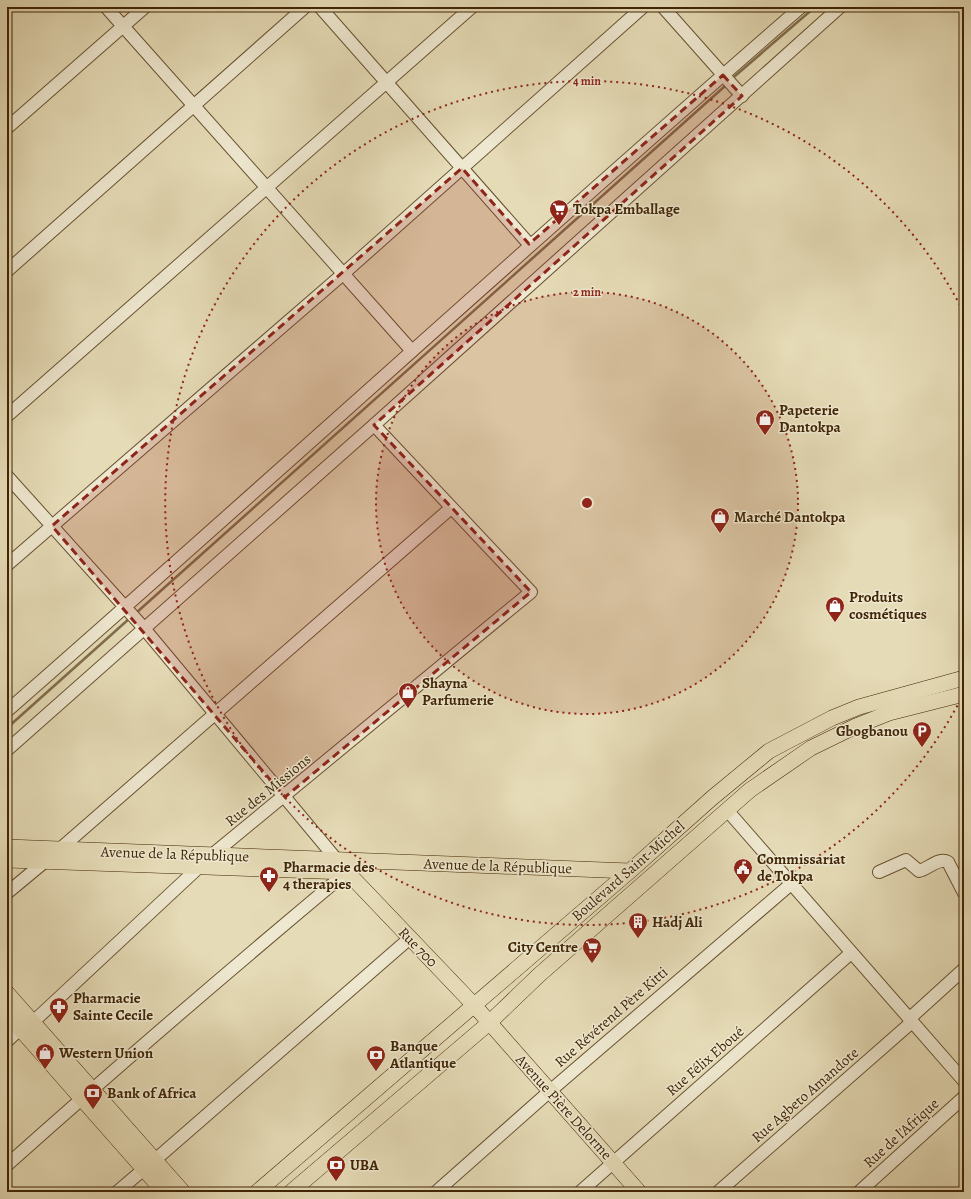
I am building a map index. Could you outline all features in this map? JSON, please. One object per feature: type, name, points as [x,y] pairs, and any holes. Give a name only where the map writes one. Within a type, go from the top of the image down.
[{"type":"main road","name":"Boulevard Saint-Michel","points":[[256,1192],[473,1004],[630,871],[712,798],[769,751],[832,718],[859,708],[964,678]]},
{"type":"main road","name":"Boulevard Saint-Michel","points":[[291,1192],[489,1023],[539,975],[750,790],[780,768],[840,733],[889,713],[964,694]]},
{"type":"main road","name":"Avenue de la République","points":[[7,847],[630,871]]},
{"type":"main road","name":"Avenue de la République","points":[[7,860],[347,872]]},
{"type":"main road","name":"Rue 700","points":[[347,872],[473,1004],[489,1023]]},
{"type":"main road","points":[[7,993],[26,1026],[149,1164],[183,1192]]},
{"type":"main road","points":[[7,1014],[26,1026]]},
{"type":"main road","name":"Avenue Pière Delorme","points":[[489,1023],[639,1192]]},
{"type":"main road","points":[[149,1164],[164,1192]]},
{"type":"street","points":[[106,7],[412,351]]},
{"type":"street","points":[[7,128],[145,7]]},
{"type":"street","points":[[7,271],[305,7]]},
{"type":"street","points":[[320,7],[530,244]]},
{"type":"street","points":[[7,416],[267,188],[386,81],[472,7]]},
{"type":"street","points":[[7,565],[343,274],[642,7]]},
{"type":"street","points":[[663,7],[742,96]]},
{"type":"street","points":[[7,711],[127,609],[530,244],[801,7]]},
{"type":"street","points":[[7,750],[143,627],[374,425],[840,7]]},
{"type":"street","points":[[7,893],[216,714],[451,508],[374,425]]},
{"type":"street","points":[[7,476],[143,627],[347,872],[87,1094],[7,1165]]},
{"type":"street","name":"Rue des Missions","points":[[7,1041],[26,1026],[212,855],[285,797],[531,592],[451,508]]},
{"type":"street","points":[[727,810],[964,1081]]},
{"type":"street","points":[[879,872],[906,860],[919,871],[944,860],[948,862],[964,894]]},
{"type":"street","name":"Rue Révérend Père Kitti","points":[[436,1192],[550,1091],[791,884]]},
{"type":"street","points":[[117,1192],[410,938]]},
{"type":"street","name":"Rue Félix Eboué","points":[[580,1192],[851,953]]},
{"type":"street","name":"Rue Agbeto Amandote","points":[[718,1192],[911,1020],[964,969]]},
{"type":"street","name":"Rue de l'Afrique","points":[[859,1192],[964,1097]]},
{"type":"highlighted area","points":[[723,75],[742,96],[374,425],[531,592],[285,797],[52,526],[462,168],[529,244]]},
{"type":"waterway","points":[[735,76],[815,7]]},
{"type":"waterway","points":[[136,613],[725,86]]},
{"type":"waterway","points":[[7,728],[130,618]]},
{"type":"place","name":"Tokpa Emballage","points":[[559,226]]},
{"type":"place","name":"Papeterie Dantokpa","points":[[765,436]]},
{"type":"place","name":"Marché Dantokpa","points":[[720,534]]},
{"type":"place","name":"Produits cosmétiques","points":[[835,623]]},
{"type":"place","name":"Shayna Parfumerie","points":[[408,709]]},
{"type":"place","name":"Gbogbanou","points":[[922,748]]},
{"type":"place","name":"Commissariat de Tokpa","points":[[743,885]]},
{"type":"place","name":"Pharmacie des 4 therapies","points":[[269,893]]},
{"type":"place","name":"Hadj Ali","points":[[638,939]]},
{"type":"place","name":"City Centre","points":[[592,964]]},
{"type":"place","name":"Pharmacie Sainte Cecile","points":[[59,1024]]},
{"type":"place","name":"Western Union","points":[[45,1070]]},
{"type":"place","name":"Banque Atlantique","points":[[376,1072]]},
{"type":"place","name":"Bank of Africa","points":[[93,1110]]},
{"type":"place","name":"UBA","points":[[336,1182]]}]
